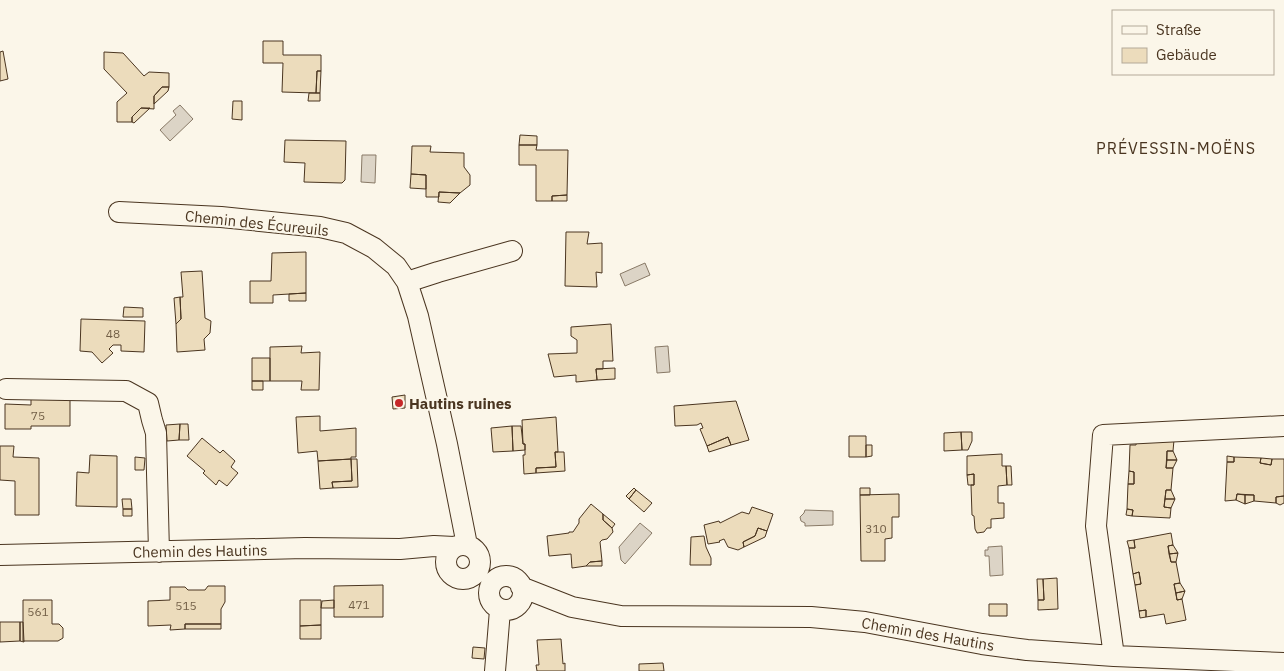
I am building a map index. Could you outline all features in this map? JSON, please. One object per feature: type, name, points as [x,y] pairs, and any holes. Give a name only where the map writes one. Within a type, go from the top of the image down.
[{"type":"street","name":"Chemin des Écureuils","points":[[118,212],[221,217],[320,227],[346,233],[374,248],[396,266],[407,282],[418,316],[447,444],[462,554]]},
{"type":"street","points":[[407,282],[512,252]]},
{"type":"street","points":[[6,389],[126,390],[148,403],[156,434],[160,552]]},
{"type":"street","points":[[1114,656],[1096,526],[1103,435],[1284,426]]},
{"type":"street","name":"Chemin des Hautins","points":[[0,555],[305,548],[400,549],[462,554],[502,577],[513,578],[521,587],[572,607]]},
{"type":"street","name":"Chemin des Hautins","points":[[462,554],[450,573],[457,578],[465,579],[502,606],[572,607],[621,616],[811,617],[865,622],[982,644],[1027,650],[1114,656],[1284,663]]},
{"type":"street","points":[[502,577],[495,580],[490,586],[489,594],[502,606]]},
{"type":"street","points":[[502,606],[522,598],[521,587]]},
{"type":"street","points":[[495,671],[502,606]]},
{"type":"shaded area","points":[[180,105],[193,119],[170,141],[160,130],[176,115],[173,111]]},
{"type":"shaded area","points":[[362,155],[376,155],[375,183],[361,182]]},
{"type":"shaded area","points":[[645,263],[650,275],[625,286],[620,274]]},
{"type":"shaded area","points":[[668,346],[670,372],[657,373],[655,347]]},
{"type":"shaded area","points":[[805,510],[833,511],[833,525],[805,526],[800,517]]},
{"type":"shaded area","points":[[640,523],[652,533],[625,564],[621,560],[619,547]]},
{"type":"shaded area","points":[[1002,546],[1003,575],[990,576],[989,556],[985,556],[985,550],[988,550],[988,547]]},
{"type":"building","points":[[263,41],[283,41],[283,55],[321,55],[321,71],[317,71],[316,93],[282,92],[283,63],[263,63]]},
{"type":"building","points":[[3,51],[8,79],[0,81],[0,52]]},
{"type":"building","points":[[104,52],[123,53],[144,76],[149,72],[169,73],[169,87],[162,87],[154,96],[154,109],[141,108],[132,117],[132,122],[117,122],[117,102],[127,93],[104,69]]},
{"type":"building","points":[[317,71],[321,71],[320,93],[316,93]]},
{"type":"building","points":[[162,87],[169,87],[168,91],[154,104],[154,96]]},
{"type":"building","points":[[309,93],[320,93],[320,101],[308,101]]},
{"type":"building","points":[[233,101],[242,101],[242,120],[232,119]]},
{"type":"building","points":[[141,108],[150,108],[134,123],[132,122],[132,117]]},
{"type":"building","points":[[520,135],[537,136],[537,145],[519,145]]},
{"type":"building","points":[[285,140],[346,141],[345,180],[342,183],[304,182],[305,163],[284,162]]},
{"type":"building","points":[[519,145],[537,145],[536,150],[568,150],[567,195],[552,196],[552,201],[536,201],[536,165],[519,165]]},
{"type":"building","points":[[412,146],[431,146],[430,152],[464,153],[464,167],[470,175],[470,185],[460,193],[439,192],[439,197],[426,197],[426,175],[411,174]]},
{"type":"building","points":[[411,174],[426,175],[426,189],[410,188]]},
{"type":"building","points":[[439,192],[460,193],[450,203],[438,202]]},
{"type":"building","points":[[567,195],[567,201],[552,201],[552,196]]},
{"type":"building","points":[[566,232],[589,232],[587,244],[602,243],[602,273],[596,272],[597,287],[565,286]]},
{"type":"building","points":[[306,252],[306,293],[273,295],[273,303],[250,303],[250,281],[271,281],[272,253]]},
{"type":"building","points":[[202,271],[205,318],[211,321],[210,333],[204,339],[205,350],[177,352],[176,324],[181,319],[180,297],[183,297],[181,272]]},
{"type":"building","points":[[306,293],[306,301],[289,301],[289,294]]},
{"type":"building","points":[[180,297],[181,319],[176,324],[174,298]]},
{"type":"building","points":[[124,307],[143,308],[143,317],[123,317]]},
{"type":"building","points":[[81,319],[145,321],[144,352],[121,351],[121,345],[113,345],[109,349],[113,353],[102,363],[92,352],[80,351]]},
{"type":"building","points":[[611,324],[613,361],[603,361],[603,369],[596,369],[597,380],[576,382],[576,375],[554,377],[548,354],[577,353],[577,340],[571,336],[571,327]]},
{"type":"building","points":[[302,346],[301,353],[320,352],[319,390],[301,390],[302,381],[270,381],[270,347]]},
{"type":"building","points":[[252,358],[270,358],[270,381],[252,381]]},
{"type":"building","points":[[615,368],[615,379],[597,380],[596,369]]},
{"type":"building","points":[[252,381],[263,381],[263,390],[252,390]]},
{"type":"building","name":"Hautins ruines","points":[[405,395],[405,408],[393,409],[392,397]]},
{"type":"building","points":[[31,398],[70,398],[70,426],[31,426],[31,429],[5,429],[5,404],[31,405]]},
{"type":"building","points":[[736,401],[749,440],[731,445],[728,437],[707,446],[700,429],[703,428],[701,423],[697,425],[675,426],[674,406]]},
{"type":"building","points":[[320,416],[320,431],[356,428],[356,457],[318,461],[317,451],[298,453],[296,417]]},
{"type":"building","points":[[556,417],[558,452],[555,452],[556,467],[536,468],[536,473],[524,474],[523,455],[525,455],[525,444],[523,444],[522,420]]},
{"type":"building","points":[[180,424],[179,440],[167,441],[166,425]]},
{"type":"building","points":[[180,424],[188,424],[189,440],[179,440]]},
{"type":"building","points":[[512,426],[521,426],[525,450],[513,451]]},
{"type":"building","points":[[512,426],[513,451],[493,452],[491,428]]},
{"type":"building","points":[[961,432],[962,450],[944,451],[944,433]]},
{"type":"building","points":[[961,432],[972,432],[972,441],[968,450],[962,450]]},
{"type":"building","points":[[849,436],[866,436],[866,457],[849,457]]},
{"type":"building","points":[[728,437],[731,445],[709,452],[707,446]]},
{"type":"building","points":[[202,438],[220,453],[223,450],[235,461],[231,467],[238,473],[227,486],[219,480],[216,485],[203,473],[205,471],[187,456]]},
{"type":"building","points":[[1137,438],[1174,440],[1173,451],[1167,451],[1166,468],[1173,468],[1171,490],[1166,490],[1164,507],[1171,508],[1170,518],[1132,516],[1133,510],[1127,509],[1128,484],[1134,484],[1134,472],[1129,471],[1130,445],[1136,445]]},
{"type":"building","points":[[866,445],[872,445],[872,456],[866,457]]},
{"type":"building","points":[[0,446],[14,446],[13,457],[39,458],[39,515],[15,515],[15,481],[0,480]]},
{"type":"building","points":[[1167,451],[1173,451],[1177,460],[1167,460]]},
{"type":"building","points":[[555,452],[564,452],[565,471],[536,473],[536,468],[556,467]]},
{"type":"building","points":[[1002,454],[1002,466],[1006,466],[1007,485],[998,486],[998,503],[1004,503],[1004,518],[991,519],[991,528],[977,533],[974,516],[972,515],[971,485],[974,485],[974,474],[967,475],[967,456]]},
{"type":"building","points":[[90,455],[117,456],[117,507],[76,506],[77,472],[89,473]]},
{"type":"building","points":[[1227,456],[1234,457],[1234,462],[1227,462]]},
{"type":"building","points":[[135,457],[145,458],[144,470],[135,470]]},
{"type":"building","points":[[1234,457],[1261,458],[1260,463],[1271,465],[1272,459],[1284,459],[1284,496],[1276,497],[1276,503],[1254,501],[1254,495],[1237,494],[1236,500],[1225,501],[1227,462],[1234,462]]},
{"type":"building","points":[[1261,458],[1272,459],[1271,465],[1260,463]]},
{"type":"building","points":[[351,459],[352,481],[332,482],[333,488],[320,489],[318,461]]},
{"type":"building","points":[[351,459],[357,459],[358,487],[333,488],[332,482],[352,481]]},
{"type":"building","points":[[1167,460],[1177,460],[1173,468],[1166,468]]},
{"type":"building","points":[[1006,466],[1011,466],[1012,485],[1007,485]]},
{"type":"building","points":[[1129,471],[1134,472],[1134,484],[1128,484]]},
{"type":"building","points":[[974,474],[974,485],[968,485],[967,475]]},
{"type":"building","points":[[634,488],[636,490],[629,499],[626,496]]},
{"type":"building","points":[[860,488],[870,488],[870,495],[860,495]]},
{"type":"building","points":[[636,490],[652,503],[644,512],[629,499]]},
{"type":"building","points":[[1166,490],[1171,490],[1175,499],[1165,499]]},
{"type":"building","points":[[899,494],[899,517],[892,517],[892,538],[885,539],[885,561],[861,561],[860,495]]},
{"type":"building","points":[[1237,494],[1245,495],[1245,504],[1236,500]]},
{"type":"building","points":[[1245,495],[1254,495],[1254,501],[1245,504]]},
{"type":"building","points":[[1284,496],[1284,503],[1280,505],[1276,503],[1276,497]]},
{"type":"building","points":[[122,499],[131,499],[132,509],[123,509]]},
{"type":"building","points":[[1165,499],[1175,499],[1171,508],[1164,507]]},
{"type":"building","points":[[591,504],[603,514],[603,520],[612,528],[613,532],[607,539],[600,542],[602,561],[590,562],[586,566],[572,568],[571,554],[549,556],[547,536],[573,532],[579,523],[579,519]]},
{"type":"building","points":[[752,507],[773,514],[767,531],[758,528],[755,536],[743,542],[744,547],[738,550],[728,547],[724,539],[720,542],[708,544],[704,525],[719,521],[720,523],[742,512],[749,514]]},
{"type":"building","points":[[123,509],[132,509],[132,516],[123,516]]},
{"type":"building","points":[[1127,509],[1133,510],[1132,516],[1126,515]]},
{"type":"building","points":[[603,514],[615,524],[612,528],[603,520]]},
{"type":"building","points":[[758,528],[767,531],[765,537],[744,547],[743,542],[755,536]]},
{"type":"building","points":[[1171,533],[1173,545],[1168,546],[1171,562],[1176,562],[1180,583],[1174,584],[1177,600],[1182,599],[1186,620],[1166,624],[1164,614],[1146,617],[1146,610],[1139,611],[1135,585],[1141,584],[1139,572],[1133,574],[1129,548],[1135,548],[1134,540]]},
{"type":"building","points":[[704,536],[711,558],[711,565],[690,565],[691,537]]},
{"type":"building","points":[[1134,540],[1135,548],[1129,548],[1127,541]]},
{"type":"building","points":[[1173,545],[1178,553],[1169,554],[1168,546]]},
{"type":"building","points":[[1178,553],[1176,562],[1171,562],[1169,554]]},
{"type":"building","points":[[602,561],[602,566],[586,566],[590,562]]},
{"type":"building","points":[[1139,572],[1141,584],[1135,585],[1133,574]]},
{"type":"building","points":[[1057,578],[1058,609],[1038,610],[1038,600],[1044,600],[1043,579]]},
{"type":"building","points":[[1037,579],[1043,579],[1044,600],[1038,600]]},
{"type":"building","points":[[1180,583],[1185,591],[1176,593],[1174,584]]},
{"type":"building","points":[[383,585],[383,617],[334,617],[334,586]]},
{"type":"building","points":[[208,586],[225,586],[225,602],[221,609],[221,624],[185,624],[185,629],[170,630],[171,625],[148,626],[148,601],[170,600],[170,587],[205,590]]},
{"type":"building","points":[[1185,591],[1182,599],[1177,600],[1176,593]]},
{"type":"building","points":[[23,600],[52,600],[52,624],[59,624],[63,628],[63,638],[58,641],[23,641]]},
{"type":"building","points":[[300,600],[321,600],[321,625],[300,626]]},
{"type":"building","points":[[334,600],[334,608],[321,608],[322,601]]},
{"type":"building","points":[[989,604],[1007,604],[1007,616],[989,616]]},
{"type":"building","points":[[1146,610],[1146,617],[1140,618],[1139,611]]},
{"type":"building","points":[[0,622],[20,622],[20,641],[0,642]]},
{"type":"building","points":[[20,622],[23,622],[24,642],[20,641]]},
{"type":"building","points":[[185,624],[221,624],[221,629],[185,629]]},
{"type":"building","points":[[321,625],[321,639],[300,639],[300,626]]},
{"type":"building","points":[[561,639],[565,671],[537,671],[536,665],[539,665],[537,640]]},
{"type":"building","points":[[473,647],[485,648],[484,659],[472,658]]},
{"type":"building","points":[[663,663],[664,671],[639,671],[639,664]]},
{"type":"place","name":"Hautins ruines","points":[[399,403]]},
{"type":"district","name":"PRÉVESSIN-MOËNS","points":[[1176,148]]}]
